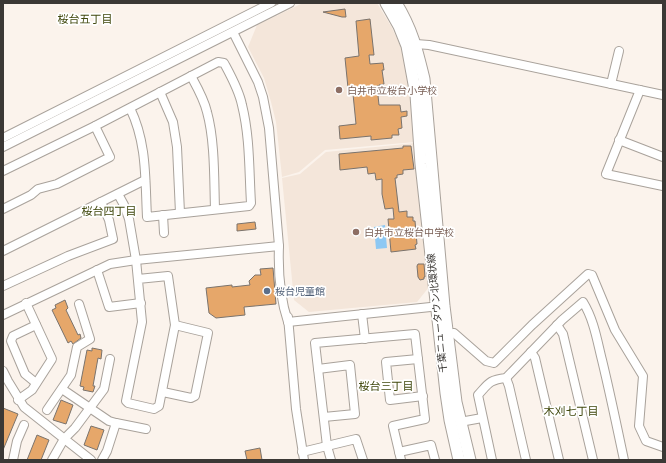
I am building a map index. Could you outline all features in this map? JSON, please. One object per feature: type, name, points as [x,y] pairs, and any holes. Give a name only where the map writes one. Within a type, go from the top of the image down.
[{"type":"main road","name":"千葉ニュータウン北環状線","points":[[386,3],[411,45]]},
{"type":"main road","name":"千葉ニュータウン北環状線","points":[[396,3],[404,18],[411,45],[425,86],[446,393],[459,460]]},
{"type":"main road","name":"千葉ニュータウン北環状線","points":[[440,306],[448,334],[456,402],[470,460]]},
{"type":"street","points":[[3,138],[271,3]]},
{"type":"street","points":[[3,147],[290,3]]},
{"type":"street","points":[[233,32],[258,82],[267,114],[279,246],[284,258],[289,308],[288,322],[296,409],[303,456],[327,446],[356,439],[363,460]]},
{"type":"street","points":[[411,45],[429,45],[663,95]]},
{"type":"street","points":[[611,84],[619,51]]},
{"type":"street","points":[[3,171],[95,126],[218,62],[224,63],[242,104],[248,135],[251,203],[249,206],[147,216],[142,140],[130,108]]},
{"type":"street","points":[[191,76],[208,112],[212,139],[215,210]]},
{"type":"street","points":[[640,90],[606,174],[663,186]]},
{"type":"street","points":[[160,92],[173,122],[177,147],[180,213]]},
{"type":"street","points":[[3,209],[31,195],[38,189],[56,184],[110,157],[95,126]]},
{"type":"street","points":[[619,140],[663,157]]},
{"type":"street","points":[[3,251],[145,180]]},
{"type":"street","points":[[118,194],[129,219],[136,260],[142,322],[126,400],[128,403],[154,409],[159,406],[163,392],[175,325],[168,276],[138,279]]},
{"type":"street","points":[[3,286],[68,256],[113,239],[109,220],[101,202]]},
{"type":"street","points":[[163,215],[164,233]]},
{"type":"street","points":[[3,315],[110,264],[136,260],[279,246]]},
{"type":"street","points":[[97,270],[109,307],[141,303]]},
{"type":"street","points":[[448,334],[454,333],[486,361],[494,363],[532,325],[588,274],[592,274],[615,330],[643,376],[639,426],[646,441],[663,447]]},
{"type":"street","points":[[492,460],[478,395],[490,382],[506,378],[557,325],[583,302],[594,327],[624,460]]},
{"type":"street","points":[[18,400],[32,390],[52,359],[26,303]]},
{"type":"street","points":[[47,410],[71,375],[77,347],[90,339],[79,304]]},
{"type":"street","points":[[288,322],[440,306]]},
{"type":"street","points":[[362,314],[365,339]]},
{"type":"street","points":[[36,325],[13,336],[11,341],[25,374],[36,383]]},
{"type":"street","points":[[163,392],[191,398],[195,396],[208,333],[175,325]]},
{"type":"street","points":[[557,325],[563,334],[593,460]]},
{"type":"street","points":[[331,460],[327,446],[315,343],[415,334],[425,418],[394,426],[400,456],[431,445],[435,460]]},
{"type":"street","points":[[530,352],[535,358],[559,460]]},
{"type":"street","points":[[52,460],[64,439],[104,389],[110,359]]},
{"type":"street","points":[[418,359],[386,362],[390,400],[423,396]]},
{"type":"street","points":[[318,369],[350,365],[355,414],[324,417]]},
{"type":"street","points":[[3,370],[5,380],[18,400],[33,415],[91,460]]},
{"type":"street","points":[[506,378],[526,460]]},
{"type":"street","points":[[62,388],[108,421],[116,424],[120,423],[146,429]]},
{"type":"street","points":[[460,422],[482,418]]},
{"type":"street","points":[[13,460],[17,442],[24,424]]},
{"type":"street","points":[[102,460],[107,451],[116,424]]},
{"type":"shaded area","name":"白井市立桜台小学校","points":[[303,3],[377,3],[391,26],[400,45],[411,88],[415,142],[325,150],[299,172],[282,177],[276,122],[271,102],[264,78],[248,47],[257,25]]},
{"type":"shaded area","name":"白井市立桜台中学校","points":[[415,143],[429,287],[417,302],[309,312],[294,300],[282,178],[300,174],[326,152]]},
{"type":"water","points":[[385,225],[387,248],[376,249],[374,227]]},
{"type":"building","points":[[345,9],[346,17],[323,12]]},
{"type":"building","points":[[370,19],[374,55],[369,55],[370,64],[383,63],[384,70],[382,70],[384,84],[377,86],[379,105],[400,105],[401,112],[407,111],[407,116],[401,117],[402,128],[398,129],[399,135],[392,135],[392,138],[371,140],[371,136],[340,139],[339,126],[356,124],[353,94],[350,95],[348,88],[345,58],[359,56],[356,21]]},
{"type":"building","points":[[403,146],[411,146],[414,169],[403,170],[403,174],[397,175],[397,178],[395,178],[399,212],[407,211],[407,217],[413,217],[413,221],[415,221],[417,244],[415,245],[416,249],[391,252],[388,219],[394,219],[393,208],[385,209],[382,194],[382,179],[376,180],[375,173],[368,174],[367,167],[340,170],[339,154],[403,148]]},
{"type":"building","points":[[255,222],[256,229],[237,231],[237,224]]},
{"type":"building","points":[[418,264],[424,264],[424,279],[420,280],[418,277]]},
{"type":"building","points":[[273,268],[276,304],[244,307],[245,315],[216,318],[209,313],[206,288],[232,285],[232,287],[250,285],[249,281],[255,275],[261,275],[260,269]]},
{"type":"building","points":[[65,300],[68,308],[66,310],[78,335],[80,334],[81,338],[73,344],[71,341],[68,343],[52,310],[56,308],[55,305]]},
{"type":"building","points":[[92,348],[102,350],[101,359],[98,358],[93,392],[83,390],[84,387],[80,386],[87,350],[92,351]]},
{"type":"building","points":[[61,400],[73,405],[66,424],[53,420]]},
{"type":"building","points":[[3,408],[18,414],[3,450]]},
{"type":"building","points":[[91,426],[104,430],[97,450],[84,445]]},
{"type":"building","points":[[37,435],[49,440],[41,460],[27,460]]},
{"type":"building","points":[[260,448],[262,460],[247,460],[245,451]]},
{"type":"place","name":"白井市立桜台小学校","points":[[339,90]]},
{"type":"place","name":"白井市立桜台中学校","points":[[356,232]]},
{"type":"place","name":"桜台児童館","points":[[267,291]]},
{"type":"district","name":"桜台五丁目","points":[[85,19]]},
{"type":"district","name":"桜台四丁目","points":[[109,211]]},
{"type":"district","name":"桜台三丁目","points":[[386,386]]},
{"type":"district","name":"木刈七丁目","points":[[571,411]]}]
